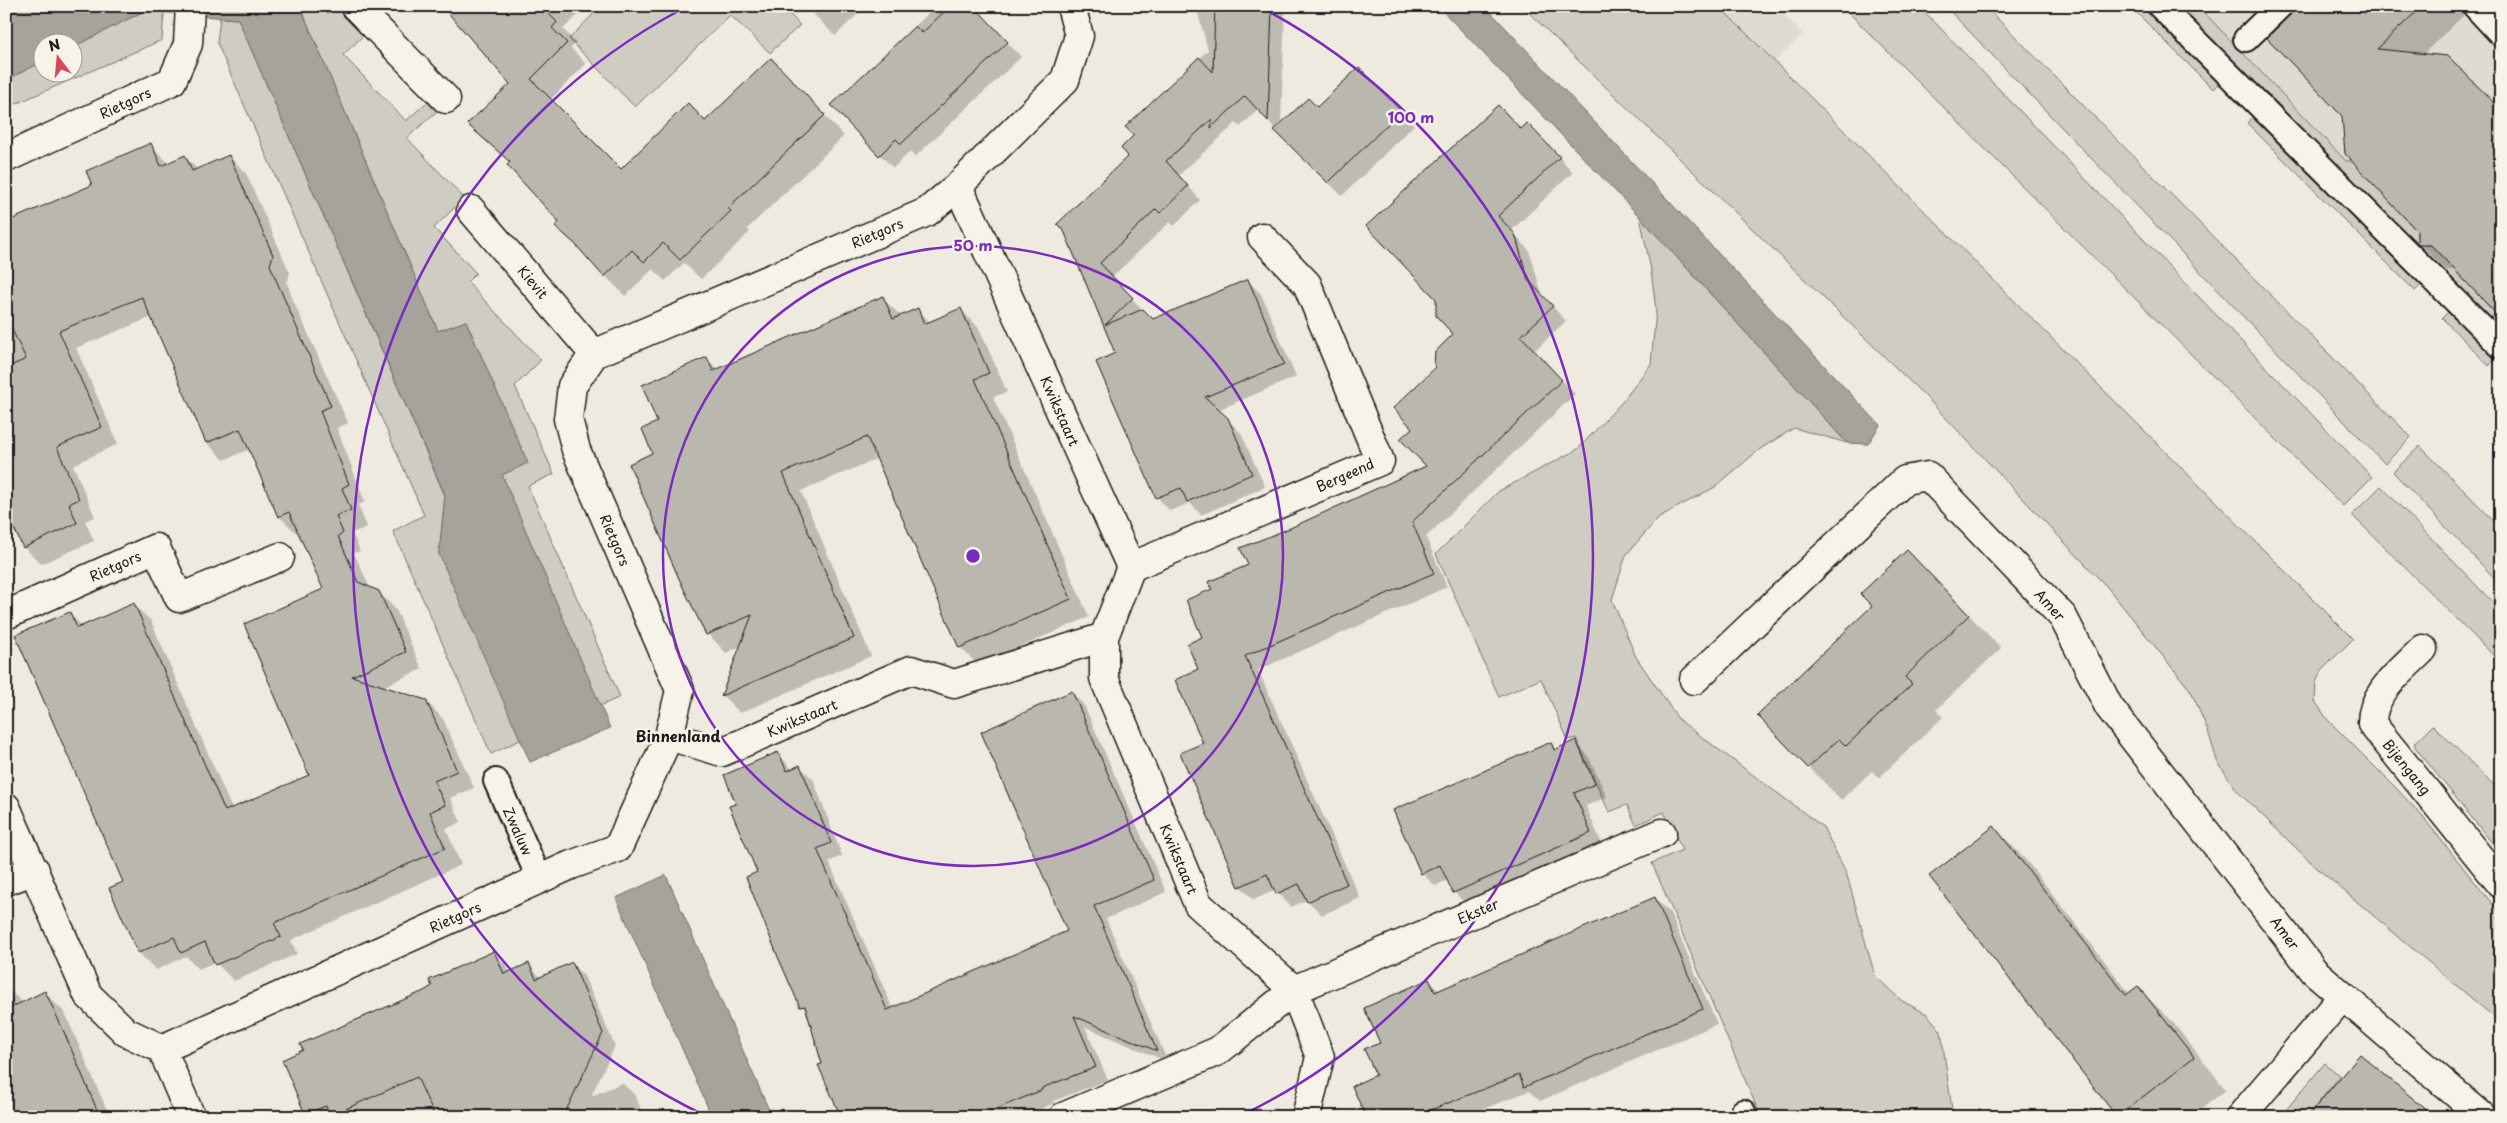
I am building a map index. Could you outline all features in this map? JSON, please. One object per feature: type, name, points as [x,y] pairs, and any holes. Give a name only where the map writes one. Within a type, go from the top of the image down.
[{"type":"street","name":"Rietgors","points":[[6,158],[172,81],[188,44],[190,6]]},
{"type":"street","points":[[355,6],[446,99]]},
{"type":"street","name":"Rietgors","points":[[162,1049],[540,880],[618,848],[669,736],[680,690],[576,450],[568,419],[572,386],[594,354],[927,212],[958,186],[1064,80],[1078,36],[1071,6]]},
{"type":"street","name":"Kwikstaart","points":[[958,186],[1132,567],[1104,637],[1104,678],[1198,904],[1294,990],[1320,1057],[1306,1117]]},
{"type":"street","name":"Kievit","points":[[471,210],[594,354]]},
{"type":"street","name":"Bergeend","points":[[1132,567],[1380,461],[1307,284],[1262,237]]},
{"type":"street","name":"Amer","points":[[1694,680],[1905,480],[1928,476],[2064,618],[2109,707],[2314,971],[2483,1117]]},
{"type":"street","name":"Rietgors","points":[[6,615],[156,548],[179,598],[280,557]]},
{"type":"street","name":"Kwikstaart","points":[[669,736],[722,752],[911,670],[954,684],[1104,637]]},
{"type":"street","name":"Bijengang","points":[[2423,649],[2378,696],[2372,710],[2372,724],[2501,884]]},
{"type":"street","points":[[6,807],[88,995],[126,1032],[162,1049],[191,1117]]},
{"type":"street","name":"Ekster","points":[[1294,990],[1662,833]]},
{"type":"street","points":[[6,881],[35,870]]},
{"type":"street","points":[[1063,1117],[1218,1051],[1294,990]]},
{"type":"street","points":[[2240,1117],[2343,996]]},
{"type":"lane","points":[[2160,6],[2501,346]]},
{"type":"lane","points":[[2246,39],[2280,6]]},
{"type":"lane","points":[[2475,6],[2501,34]]},
{"type":"lane","name":"Zwaluw","points":[[496,781],[540,880]]},
{"type":"shaded area","points":[[6,6],[300,6],[438,331],[466,321],[528,463],[502,475],[610,728],[530,762],[439,554],[445,495],[238,19],[144,11],[82,42],[82,32],[32,32],[32,67],[6,80]]},
{"type":"shaded area","points":[[300,6],[335,6],[363,36],[343,55],[406,121],[427,102],[436,112],[407,138],[464,198],[434,228],[476,273],[467,282],[541,360],[515,386],[554,474],[528,486],[620,697],[600,706],[502,475],[527,462],[466,321],[438,331]]},
{"type":"shaded area","points":[[601,6],[782,6],[800,25],[770,53],[730,15],[635,107],[569,39]]},
{"type":"shaded area","points":[[1438,6],[1485,6],[1880,425],[1868,444],[1847,443],[1640,217]]},
{"type":"shaded area","points":[[1522,6],[1719,6],[2353,639],[2322,670],[2316,682],[2315,701],[2327,719],[2422,816],[2501,915],[2501,1023],[2318,869],[2238,792],[2217,761],[2208,731],[2191,691],[2107,587],[1924,395]]},
{"type":"shaded area","points":[[1682,6],[1776,6],[1803,34],[1755,80]]},
{"type":"shaded area","points":[[1842,6],[1919,6],[2372,477],[2343,506]]},
{"type":"shaded area","points":[[1945,6],[1985,6],[2411,437],[2385,464]]},
{"type":"shaded area","points":[[2130,6],[2143,6],[2220,82],[2213,89]]},
{"type":"shaded area","points":[[2174,6],[2198,6],[2346,161],[2352,161],[2417,231],[2417,237],[2425,245],[2431,245],[2497,314],[2496,320],[2501,316],[2501,334]]},
{"type":"shaded area","points":[[2198,6],[2501,6],[2501,323],[2417,237],[2352,161],[2346,161]]},
{"type":"shaded area","points":[[144,11],[164,13],[162,40],[82,75],[82,42]]},
{"type":"shaded area","points":[[220,18],[238,19],[445,496],[439,554],[522,739],[491,754],[393,531],[424,515],[217,43]]},
{"type":"shaded area","points":[[32,67],[32,82],[66,82],[6,108],[6,80]]},
{"type":"shaded area","points":[[2254,115],[2423,283],[2415,291],[2247,123]]},
{"type":"shaded area","points":[[1640,217],[1847,443],[1794,428],[1760,449],[1715,487],[1659,517],[1626,555],[1612,600],[1636,657],[1679,720],[1823,827],[1846,872],[1875,976],[1902,1001],[1927,1014],[1941,1031],[1953,1117],[1761,1117],[1652,863],[1682,850],[1664,812],[1636,825],[1627,805],[1609,812],[1576,738],[1568,740],[1541,679],[1499,697],[1436,554],[1499,491],[1578,449],[1623,401],[1651,364],[1656,310],[1651,270]]},
{"type":"shaded area","points":[[2450,310],[2497,357],[2489,366],[2442,318]]},
{"type":"shaded area","points":[[2420,446],[2501,528],[2501,585],[2393,472]]},
{"type":"shaded area","points":[[2381,486],[2501,611],[2501,663],[2352,515]]},
{"type":"shaded area","points":[[2433,725],[2501,792],[2501,854],[2415,747],[2416,742]]},
{"type":"shaded area","points":[[666,875],[772,1117],[712,1117],[616,898]]},
{"type":"shaded area","points":[[2325,1063],[2340,1076],[2307,1117],[2280,1117]]},
{"type":"building","points":[[442,6],[541,6],[557,22],[552,28],[567,43],[531,79],[621,169],[688,103],[705,121],[771,58],[825,115],[728,208],[731,211],[680,260],[663,243],[644,262],[632,250],[604,277],[575,244],[555,226],[559,222],[507,165],[510,162],[467,124],[510,84]]},
{"type":"building","points":[[950,6],[974,6],[1008,42],[901,144],[896,139],[879,156],[831,105],[915,26],[922,33]]},
{"type":"building","points":[[1215,6],[1272,6],[1268,121],[1245,96],[1211,128],[1212,119],[1166,161],[1188,186],[1160,213],[1156,209],[1100,263],[1133,298],[1105,325],[1143,309],[1153,319],[1248,279],[1284,364],[1205,397],[1228,418],[1252,474],[1187,502],[1181,488],[1156,498],[1096,362],[1115,353],[1064,231],[1057,224],[1128,156],[1121,148],[1134,135],[1125,127],[1199,57],[1213,72]]},
{"type":"building","points":[[2299,6],[2422,6],[2377,49],[2448,56],[2501,110],[2501,319],[2431,245],[2420,245],[2417,243],[2417,231],[2345,154],[2342,116],[2267,38]]},
{"type":"building","points":[[1359,67],[1401,111],[1328,183],[1274,130],[1308,98],[1317,107]]},
{"type":"building","points":[[1498,105],[1521,129],[1527,123],[1560,157],[1498,216],[1515,234],[1528,280],[1553,306],[1521,336],[1562,380],[1412,522],[1434,573],[1245,656],[1347,884],[1307,902],[1299,884],[1276,894],[1267,874],[1239,887],[1180,753],[1203,743],[1175,680],[1198,669],[1187,644],[1202,637],[1186,600],[1212,589],[1208,582],[1248,565],[1240,548],[1288,529],[1426,466],[1400,439],[1412,428],[1393,408],[1436,367],[1434,365],[1435,352],[1453,334],[1436,316],[1436,299],[1366,226]]},
{"type":"building","points":[[151,143],[161,166],[185,155],[192,171],[229,155],[273,255],[270,265],[331,406],[320,411],[349,484],[342,488],[351,510],[336,516],[343,533],[338,536],[358,582],[379,591],[406,652],[352,676],[426,700],[457,771],[434,781],[445,805],[430,812],[445,848],[274,923],[281,937],[215,965],[205,942],[181,953],[174,937],[138,953],[109,888],[123,882],[15,635],[70,612],[77,628],[134,603],[225,811],[309,775],[244,624],[323,589],[289,512],[278,517],[240,429],[206,443],[142,297],[59,331],[102,427],[57,447],[79,499],[69,504],[77,523],[23,548],[6,510],[6,368],[26,359],[6,317],[6,222],[92,185],[86,171]]},
{"type":"building","points":[[883,296],[893,319],[918,308],[924,324],[961,308],[989,373],[975,379],[1071,599],[959,648],[867,437],[783,473],[854,638],[721,696],[752,615],[706,635],[681,583],[629,464],[652,453],[642,429],[657,422],[642,385],[707,357],[713,371]]},
{"type":"building","points":[[1907,550],[1969,615],[1905,677],[1912,684],[1846,746],[1839,739],[1808,768],[1757,715],[1872,606],[1860,594]]},
{"type":"building","points":[[1072,691],[1154,880],[1094,906],[1157,1051],[1074,1016],[1096,1067],[1042,1088],[1042,1090],[977,1117],[841,1117],[818,1065],[822,1064],[805,1006],[800,1007],[746,877],[757,872],[729,806],[736,804],[724,775],[778,752],[787,771],[800,765],[831,843],[817,849],[887,1010],[1067,931],[981,732]]},
{"type":"building","points":[[1576,740],[1595,784],[1574,793],[1591,833],[1453,893],[1440,865],[1421,874],[1393,810],[1551,742],[1554,750]]},
{"type":"building","points":[[1994,826],[2126,995],[2138,986],[2194,1057],[2117,1117],[1929,876]]},
{"type":"building","points":[[1655,897],[1703,1009],[1524,1087],[1519,1075],[1413,1117],[1366,1117],[1352,1086],[1376,1075],[1364,1049],[1380,1043],[1364,1008],[1429,979],[1435,992]]},
{"type":"building","points":[[494,951],[504,974],[529,963],[536,979],[572,962],[603,1033],[563,1117],[435,1117],[417,1077],[330,1116],[326,1106],[305,1114],[282,1060],[303,1050],[300,1044],[424,991],[432,986],[429,980]]},
{"type":"building","points":[[45,991],[100,1117],[6,1117],[6,1010]]},
{"type":"building","points":[[2360,1054],[2435,1117],[2307,1117]]},
{"type":"district","name":"Binnenland","points":[[678,735]]}]
